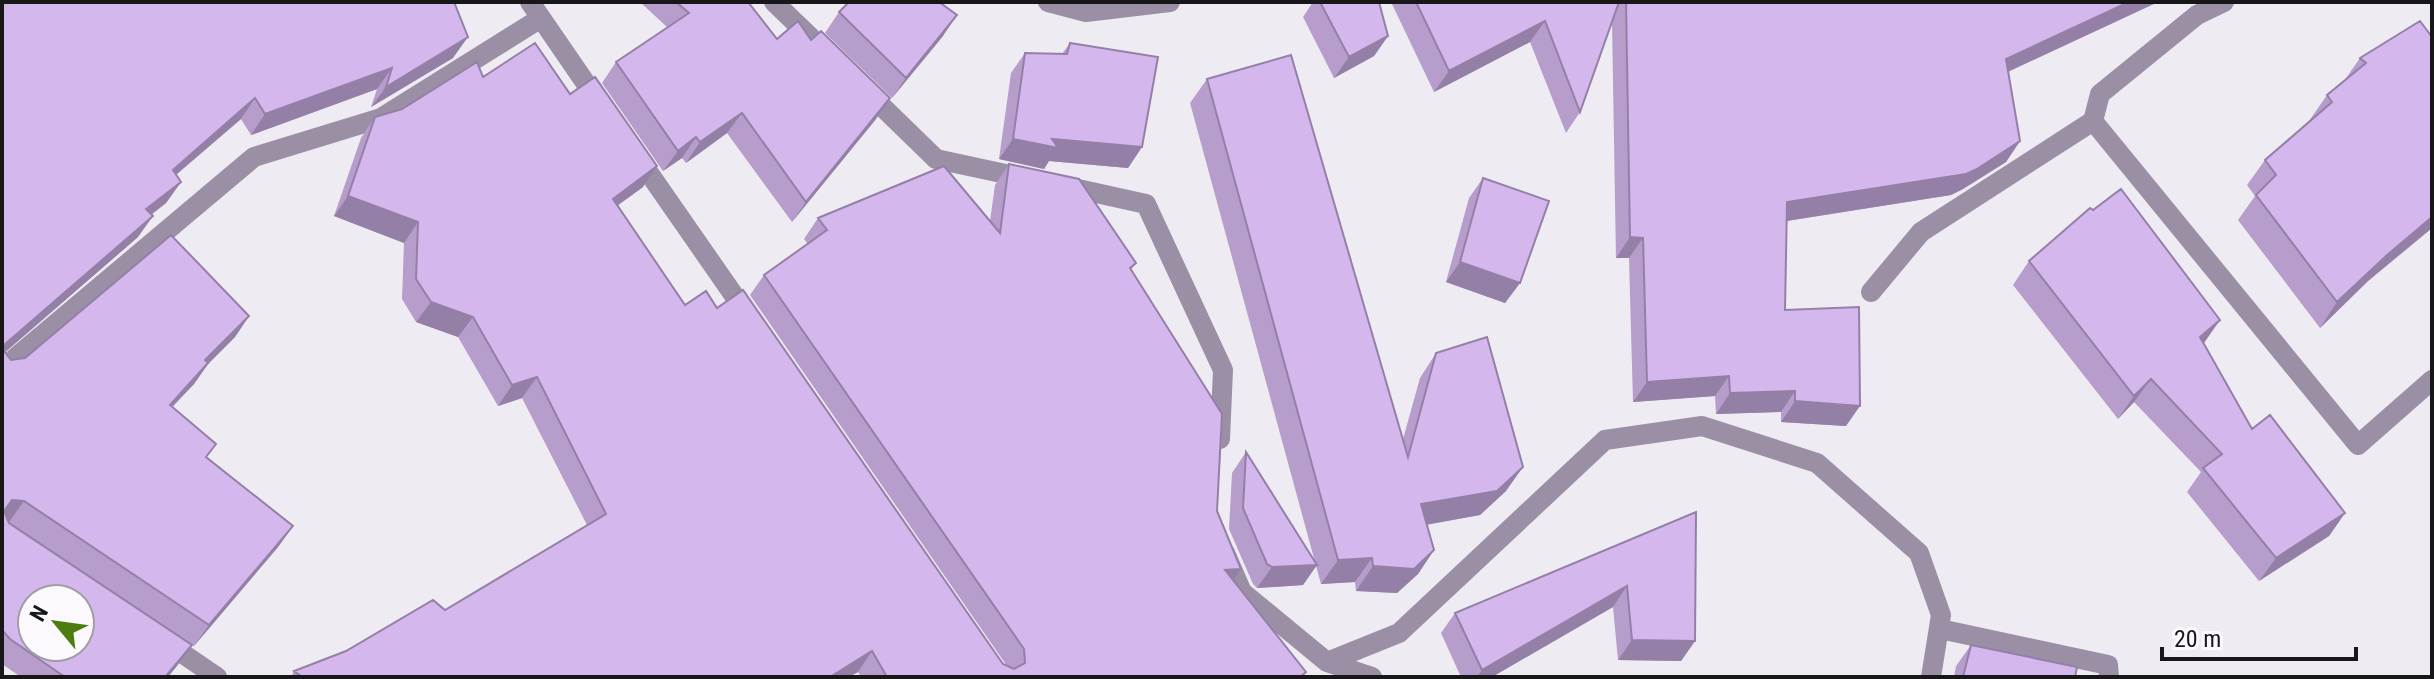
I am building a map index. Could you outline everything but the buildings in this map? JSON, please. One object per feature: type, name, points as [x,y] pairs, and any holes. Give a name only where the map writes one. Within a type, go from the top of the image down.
[{"type":"street","points":[[774,2],[936,159],[1146,204],[1223,370],[1219,458]]},
{"type":"street","points":[[1048,2],[1086,12],[1170,2]]},
{"type":"street","points":[[1871,292],[1921,232],[2093,121],[2100,94],[2197,15],[2224,2]]},
{"type":"street","points":[[2,369],[254,157],[381,118],[535,10],[757,329]]},
{"type":"street","points":[[2093,121],[2358,445],[2432,380]]},
{"type":"street","points":[[1327,662],[1399,633],[1605,440],[1702,426],[1817,463],[1919,553],[1941,615],[1931,677]]},
{"type":"street","points":[[1216,531],[1242,592],[1327,662],[1372,677]]},
{"type":"street","points":[[1940,629],[2108,665],[2109,677]]},
{"type":"street","points":[[148,631],[217,677]]}]
